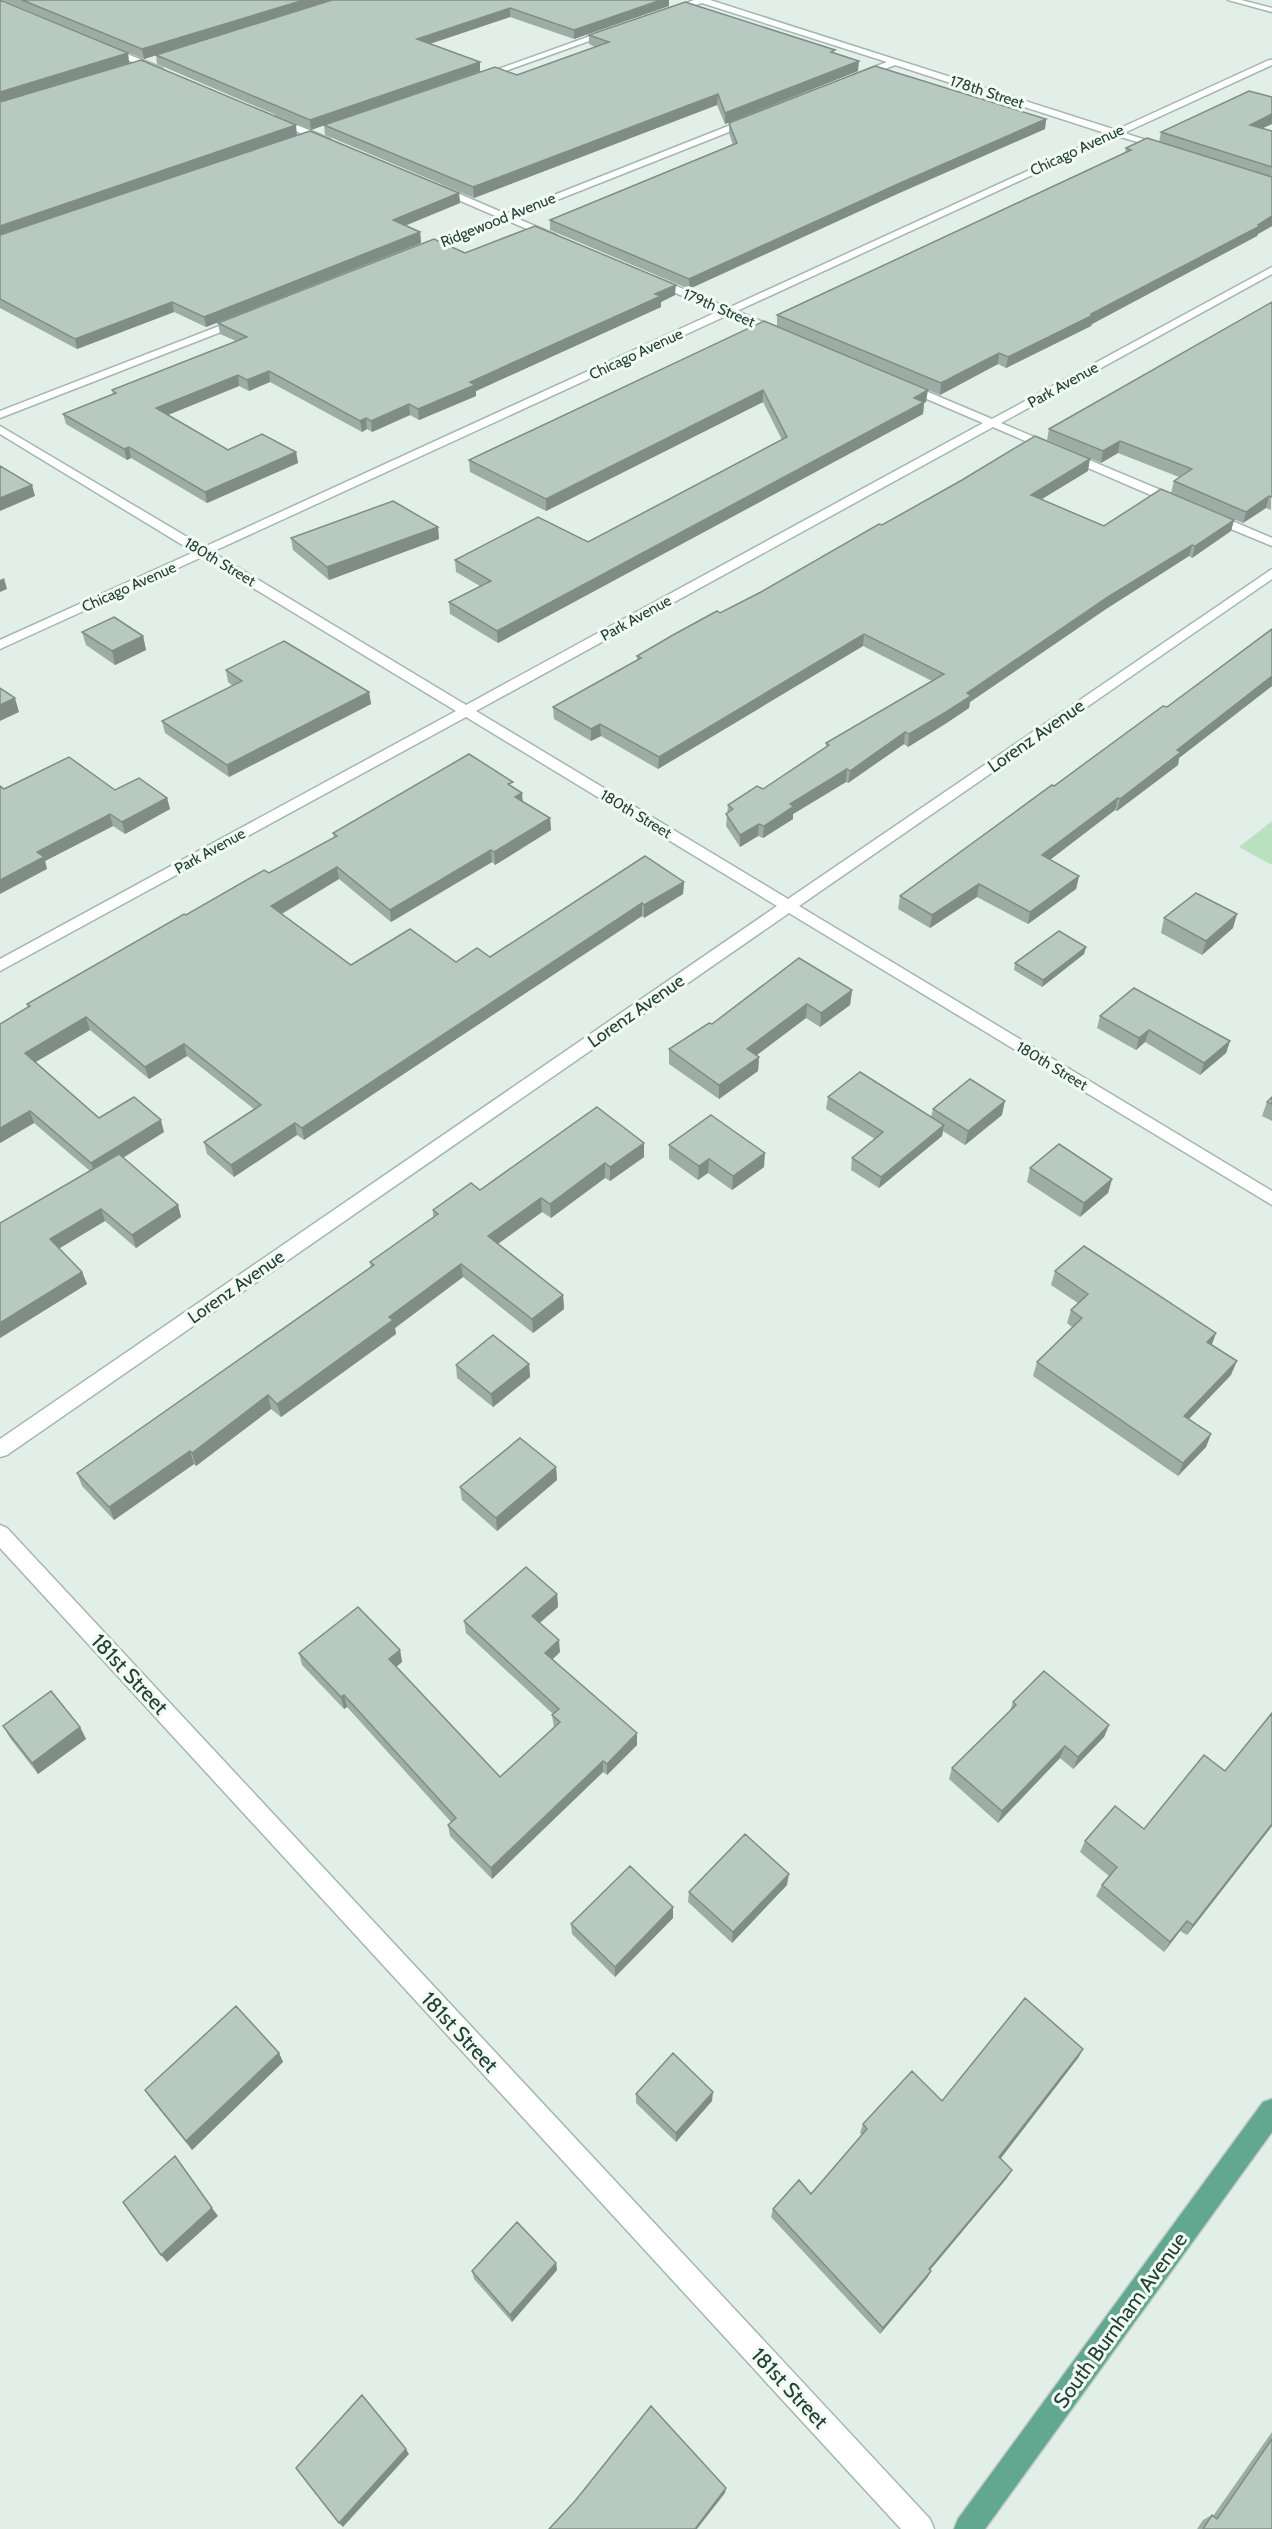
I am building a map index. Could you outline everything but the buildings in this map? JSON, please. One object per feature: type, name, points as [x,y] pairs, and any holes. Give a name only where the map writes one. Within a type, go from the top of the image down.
[{"type":"main road","name":"South Burnham Avenue","points":[[968,2529],[1272,2111]]},
{"type":"street","points":[[658,16],[702,0]]},
{"type":"street","name":"178th Street","points":[[702,0],[1168,150]]},
{"type":"street","points":[[1232,0],[1272,10]]},
{"type":"street","points":[[468,81],[624,27]]},
{"type":"street","points":[[95,43],[174,76]]},
{"type":"street","points":[[133,67],[155,60]]},
{"type":"street","points":[[850,80],[895,62]]},
{"type":"street","name":"Chicago Avenue","points":[[0,645],[1272,62]]},
{"type":"street","name":"Ridgewood Avenue","points":[[407,256],[761,115]]},
{"type":"street","points":[[268,116],[342,148]]},
{"type":"street","points":[[300,139],[322,131]]},
{"type":"street","points":[[424,183],[559,240]]},
{"type":"street","name":"Park Avenue","points":[[0,966],[1272,270]]},
{"type":"street","name":"179th Street","points":[[643,275],[792,338]]},
{"type":"street","points":[[0,415],[253,316]]},
{"type":"street","points":[[897,383],[1187,506]]},
{"type":"street","name":"180th Street","points":[[0,429],[1272,1199]]},
{"type":"street","points":[[1198,511],[1272,542]]},
{"type":"street","name":"Lorenz Avenue","points":[[0,1449],[1272,573]]},
{"type":"street","name":"181st Street","points":[[0,1534],[920,2529]]},
{"type":"green space","points":[[1272,821],[1272,865],[1239,847]]}]
